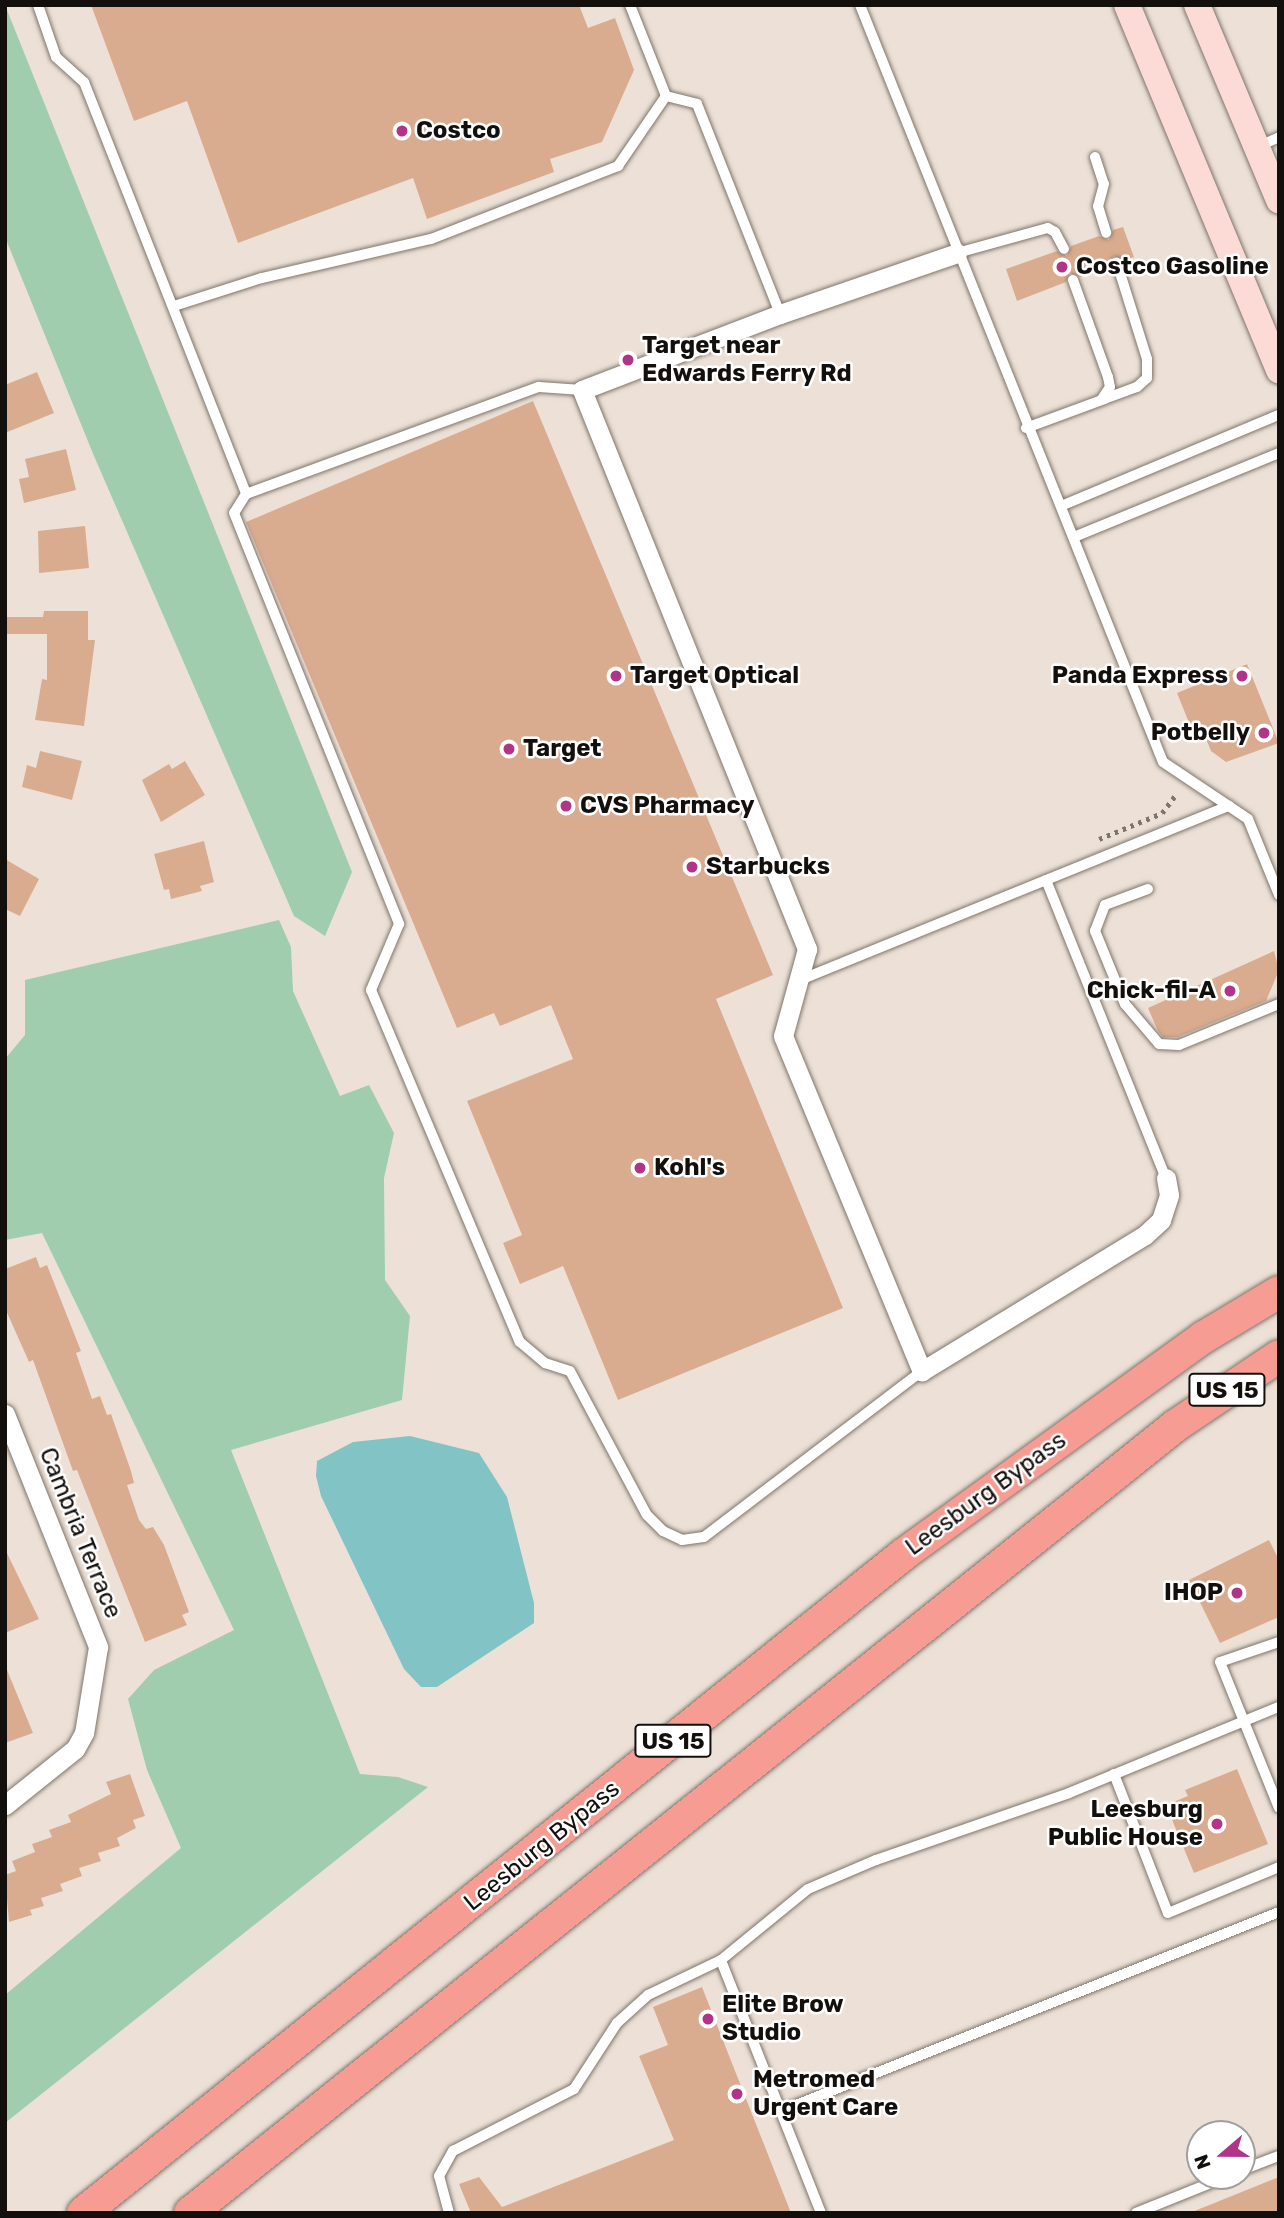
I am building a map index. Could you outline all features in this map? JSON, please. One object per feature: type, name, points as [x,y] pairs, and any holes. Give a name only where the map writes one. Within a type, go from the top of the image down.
[{"type":"highway","name":"Leesburg Bypass","points":[[83,2213],[904,1554],[1204,1337],[1279,1292]]},
{"type":"highway","name":"US 15","points":[[190,2213],[1153,1443],[1279,1356]]},
{"type":"main road","points":[[1127,5],[1279,371]]},
{"type":"main road","points":[[1198,5],[1268,142],[1279,200]]},
{"type":"street","points":[[957,253],[780,314],[582,390],[807,949],[783,1036],[922,1371],[1145,1234],[1161,1220],[1169,1195],[1166,1178]]},
{"type":"street","name":"Cambria Terrace","points":[[5,1414],[98,1647],[84,1733],[75,1749],[5,1805]]},
{"type":"lane","points":[[37,5],[56,57],[84,82],[246,494]]},
{"type":"lane","points":[[630,5],[666,96]]},
{"type":"lane","points":[[860,5],[1026,428],[1074,537],[1163,762],[1248,819],[1279,895]]},
{"type":"lane","points":[[174,306],[262,278],[431,239],[618,166],[666,96]]},
{"type":"lane","points":[[666,96],[697,104],[780,314]]},
{"type":"lane","points":[[1095,157],[1104,184],[1098,206],[1106,233]]},
{"type":"lane","points":[[957,253],[1048,228],[1055,232],[1064,249]]},
{"type":"lane","points":[[1026,428],[1144,383],[1148,368],[1117,263]]},
{"type":"lane","points":[[1073,280],[1108,377],[1110,387],[1101,400]]},
{"type":"lane","points":[[582,390],[539,387],[246,494],[234,513],[399,924],[370,990],[520,1342],[545,1363],[570,1371],[647,1515],[663,1531],[682,1540],[704,1537],[922,1371]]},
{"type":"lane","points":[[1061,506],[1279,415]]},
{"type":"lane","points":[[1074,537],[1279,453]]},
{"type":"lane","points":[[799,981],[1229,806]]},
{"type":"lane","points":[[1046,880],[1166,1178]]},
{"type":"lane","points":[[1148,889],[1105,905],[1096,931],[1125,1004],[1159,1044],[1179,1045],[1279,1004]]},
{"type":"lane","points":[[1279,1642],[1220,1662],[1279,1808]]},
{"type":"lane","points":[[449,2213],[439,2176],[453,2151],[492,2127],[574,2090],[617,2023],[648,1994],[721,1960],[808,1889],[1279,1707]]},
{"type":"lane","points":[[1114,1773],[1168,1913],[1279,1867]]},
{"type":"lane","points":[[781,2111],[1279,1912]]},
{"type":"lane","points":[[721,1960],[821,2213]]},
{"type":"lane","points":[[1256,2165],[1279,2156]]},
{"type":"lane","points":[[1136,2213],[1193,2190]]},
{"type":"green space","points":[[5,5],[352,872],[325,936],[294,916],[94,456],[5,237]]},
{"type":"green space","points":[[279,920],[291,947],[293,991],[340,1096],[369,1085],[394,1133],[384,1178],[385,1280],[410,1316],[402,1400],[231,1450],[360,1774],[398,1777],[428,1787],[5,2123],[5,1995],[181,1848],[147,1770],[128,1699],[154,1670],[234,1630],[42,1233],[5,1240],[5,1059],[25,1035],[25,980]]},
{"type":"water","points":[[410,1436],[479,1453],[507,1497],[534,1603],[534,1623],[437,1687],[421,1687],[404,1669],[321,1496],[316,1476],[317,1461],[353,1442]]},
{"type":"building","name":"Costco","points":[[91,5],[579,5],[588,28],[615,18],[634,70],[602,142],[550,159],[554,172],[427,219],[413,178],[238,243],[187,101],[134,121]]},
{"type":"building","points":[[1123,227],[1134,257],[1124,261],[1114,256],[1110,266],[1080,277],[1070,273],[1066,282],[1017,301],[1006,269],[1057,251],[1067,256],[1071,246],[1099,236],[1109,240],[1113,230]]},
{"type":"building","points":[[37,372],[54,413],[5,433],[5,385]]},
{"type":"building","name":"Target","points":[[533,401],[773,975],[716,999],[843,1308],[618,1400],[563,1266],[520,1284],[503,1243],[522,1235],[467,1101],[573,1059],[551,1005],[500,1026],[494,1013],[457,1028],[246,522]]},
{"type":"building","points":[[66,449],[76,490],[24,503],[19,479],[29,477],[25,459]]},
{"type":"building","points":[[85,526],[89,568],[39,573],[38,531]]},
{"type":"building","points":[[44,611],[88,611],[88,640],[95,640],[84,726],[35,720],[42,679],[47,680],[47,634],[7,634],[7,617],[43,617]]},
{"type":"building","points":[[1247,664],[1279,743],[1226,762],[1211,751],[1205,736],[1196,740],[1177,693]]},
{"type":"building","points":[[40,751],[82,761],[72,800],[22,787],[27,765],[36,768]]},
{"type":"building","points":[[185,761],[205,795],[161,822],[142,780],[169,764],[172,769]]},
{"type":"building","points":[[204,841],[214,882],[200,886],[202,891],[171,899],[169,889],[164,890],[154,854]]},
{"type":"building","points":[[5,859],[39,879],[20,916],[5,909]]},
{"type":"building","name":"Chick-fil-A","points":[[1274,951],[1279,970],[1266,1001],[1178,1037],[1163,1037],[1158,1031],[1148,1008]]},
{"type":"building","points":[[36,1257],[40,1268],[47,1265],[81,1351],[76,1353],[92,1399],[100,1396],[107,1415],[111,1414],[131,1471],[134,1483],[127,1485],[139,1520],[146,1529],[153,1527],[164,1545],[189,1612],[182,1615],[187,1625],[145,1642],[77,1470],[73,1471],[33,1360],[29,1362],[5,1308],[5,1269]]},
{"type":"building","name":"IHOP","points":[[1269,1540],[1279,1560],[1279,1617],[1220,1643],[1189,1580]]},
{"type":"building","points":[[5,1549],[39,1619],[5,1633]]},
{"type":"building","points":[[5,1665],[33,1733],[5,1743]]},
{"type":"building","name":"Leesburg Public House","points":[[1237,1769],[1268,1844],[1194,1873],[1166,1805],[1188,1796],[1185,1790]]},
{"type":"building","points":[[130,1774],[145,1816],[133,1820],[136,1828],[117,1838],[120,1846],[98,1853],[101,1861],[79,1868],[82,1876],[60,1884],[63,1891],[41,1898],[44,1906],[30,1910],[32,1915],[9,1922],[5,1875],[16,1871],[12,1861],[35,1852],[32,1844],[52,1837],[49,1830],[71,1822],[68,1815],[111,1794],[106,1782]]},
{"type":"building","points":[[702,1987],[791,2213],[471,2213],[459,2184],[479,2177],[502,2207],[674,2140],[639,2056],[668,2045],[653,2007]]},
{"type":"building","points":[[1279,2177],[1279,2213],[1192,2213],[1247,2190],[1256,2190],[1256,2186]]},
{"type":"place","name":"Costco","points":[[402,131]]},
{"type":"place","name":"Costco Gasoline","points":[[1062,267]]},
{"type":"place","name":"Target near Edwards Ferry Rd","points":[[628,360]]},
{"type":"place","name":"Target Optical","points":[[616,676]]},
{"type":"place","name":"Panda Express","points":[[1242,676]]},
{"type":"place","name":"Potbelly","points":[[1264,733]]},
{"type":"place","name":"Target","points":[[509,749]]},
{"type":"place","name":"CVS Pharmacy","points":[[566,806]]},
{"type":"place","name":"Starbucks","points":[[692,867]]},
{"type":"place","name":"Chick-fil-A","points":[[1230,991]]},
{"type":"place","name":"Kohl's","points":[[640,1168]]},
{"type":"place","name":"IHOP","points":[[1237,1593]]},
{"type":"place","name":"Leesburg Public House","points":[[1217,1824]]},
{"type":"place","name":"Elite Brow Studio","points":[[708,2019]]},
{"type":"place","name":"Metromed Urgent Care","points":[[737,2094]]}]
